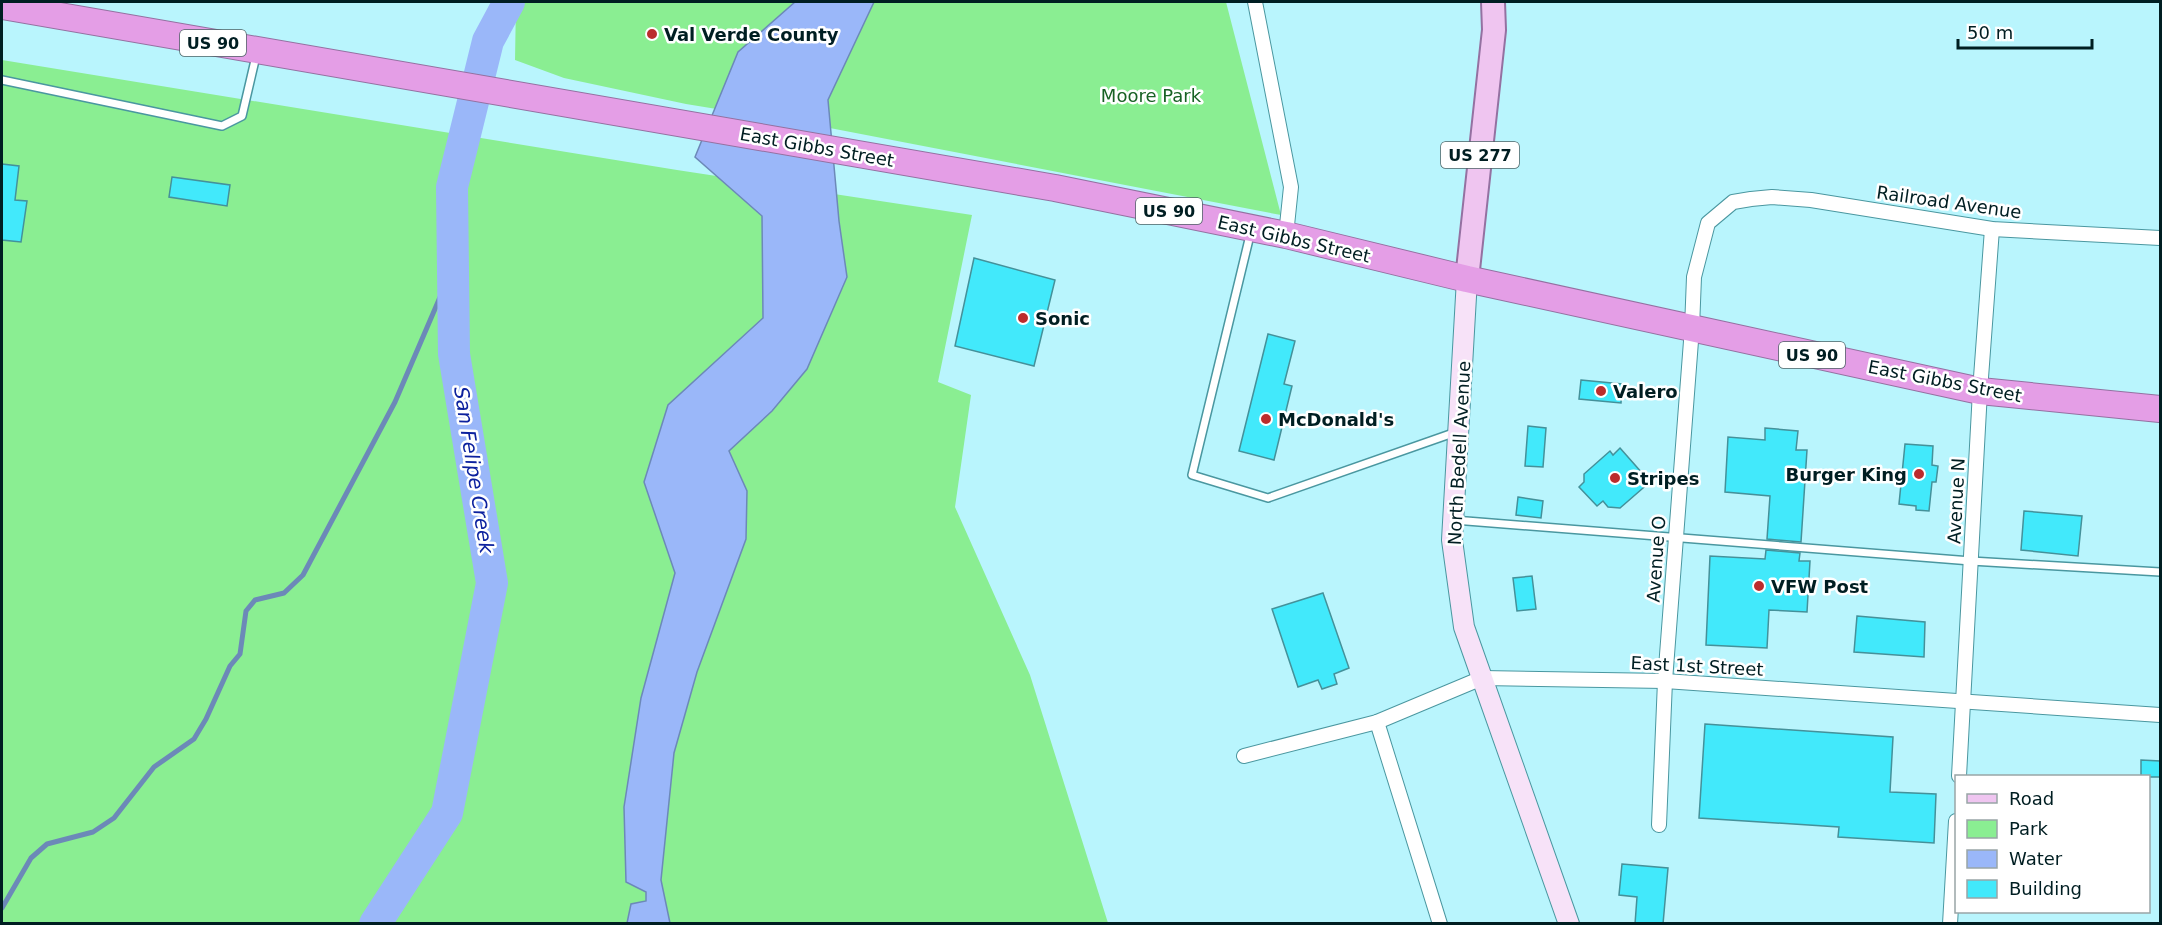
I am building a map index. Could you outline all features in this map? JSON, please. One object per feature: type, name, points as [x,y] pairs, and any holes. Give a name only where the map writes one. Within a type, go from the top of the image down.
[{"type":"highway","name":"US 90","points":[[2,6],[257,50]]},
{"type":"highway","name":"East Gibbs Street","points":[[257,50],[1055,188],[1286,235],[1467,279],[1980,391],[2160,409]]},
{"type":"main road","name":"North Bedell Avenue","points":[[1493,2],[1494,30],[1467,279],[1452,540],[1464,627],[1569,924]]},
{"type":"street","points":[[1255,2],[1291,187],[1286,235]]},
{"type":"street","name":"Railroad Avenue","points":[[1733,202],[1772,197],[1811,200],[1992,229],[2160,238]]},
{"type":"street","name":"Avenue O","points":[[1659,825],[1665,681],[1694,278],[1708,223],[1733,202]]},
{"type":"street","name":"Avenue N","points":[[1959,775],[1980,391],[1992,229]]},
{"type":"street","name":"East 1st Street","points":[[1244,756],[1377,722],[1482,678],[1665,681],[2160,715]]},
{"type":"street","points":[[1377,722],[1440,924]]},
{"type":"street","points":[[1950,924],[1955,838]]},
{"type":"lane","points":[[2,80],[222,126],[242,116],[257,50]]},
{"type":"lane","points":[[1252,229],[1192,475],[1269,498],[1459,431]]},
{"type":"lane","points":[[1453,520],[1971,561],[2160,572]]},
{"type":"green space","name":"Moore Park","points":[[516,2],[1226,2],[1281,215],[809,124],[686,104],[564,78],[515,60]]},
{"type":"green space","points":[[2,60],[677,170],[972,215],[938,382],[971,395],[955,507],[1030,675],[1108,923],[2,923]]},
{"type":"water","points":[[795,2],[874,2],[828,100],[839,221],[847,277],[807,369],[772,411],[729,451],[747,491],[746,539],[697,672],[674,753],[661,880],[670,923],[627,923],[631,904],[646,901],[646,892],[626,882],[624,807],[641,698],[675,573],[644,482],[668,405],[763,318],[762,216],[695,157],[738,52]]},
{"type":"building","points":[[2,164],[19,166],[15,200],[27,201],[21,242],[2,240]]},
{"type":"building","points":[[172,177],[230,185],[227,206],[169,197]]},
{"type":"building","points":[[974,258],[1055,280],[1034,366],[955,346]]},
{"type":"building","name":"McDonald's","points":[[1268,334],[1295,341],[1284,384],[1292,386],[1274,460],[1239,451]]},
{"type":"building","name":"Valero","points":[[1581,380],[1622,384],[1621,403],[1579,399]]},
{"type":"building","points":[[1528,426],[1546,428],[1543,467],[1525,466]]},
{"type":"building","points":[[1765,428],[1798,431],[1796,450],[1807,450],[1801,542],[1767,539],[1770,496],[1725,492],[1728,437],[1765,440]]},
{"type":"building","name":"Burger King","points":[[1905,444],[1933,446],[1932,465],[1938,466],[1936,482],[1932,482],[1929,511],[1916,510],[1916,506],[1899,504]]},
{"type":"building","name":"Stripes","points":[[1620,448],[1650,482],[1620,508],[1608,507],[1603,501],[1597,506],[1579,487],[1584,482],[1584,474],[1610,451],[1613,455]]},
{"type":"building","points":[[1518,497],[1543,501],[1541,518],[1516,515]]},
{"type":"building","points":[[2024,511],[2082,516],[2078,556],[2021,550]]},
{"type":"building","name":"VFW Post","points":[[1766,550],[1800,553],[1799,561],[1810,561],[1807,612],[1769,610],[1767,648],[1706,645],[1710,556],[1765,559]]},
{"type":"building","points":[[1532,576],[1536,609],[1517,611],[1513,578]]},
{"type":"building","points":[[1323,593],[1349,668],[1334,674],[1337,684],[1322,689],[1318,680],[1298,687],[1272,609]]},
{"type":"building","points":[[1857,616],[1925,622],[1924,657],[1854,652]]},
{"type":"building","points":[[1705,724],[1893,737],[1890,792],[1936,794],[1934,843],[1838,837],[1839,827],[1699,818]]},
{"type":"building","points":[[2141,760],[2160,761],[2160,777],[2141,775]]},
{"type":"building","points":[[1622,864],[1668,868],[1663,924],[1635,924],[1637,897],[1619,895]]},
{"type":"waterway","name":"San Felipe Creek","points":[[375,924],[447,813],[492,583],[454,354],[452,187],[488,41],[509,2]]},
{"type":"waterway","points":[[2,908],[31,858],[47,844],[93,832],[114,818],[154,767],[194,739],[206,719],[230,666],[240,654],[246,611],[255,600],[284,593],[303,575],[395,402],[453,267]]},
{"type":"place","name":"Val Verde County","points":[[652,34]]},
{"type":"place","name":"Sonic","points":[[1023,318]]},
{"type":"place","name":"Valero","points":[[1601,391]]},
{"type":"place","name":"McDonald's","points":[[1266,419]]},
{"type":"place","name":"Burger King","points":[[1919,474]]},
{"type":"place","name":"Stripes","points":[[1615,478]]},
{"type":"place","name":"VFW Post","points":[[1759,586]]}]
